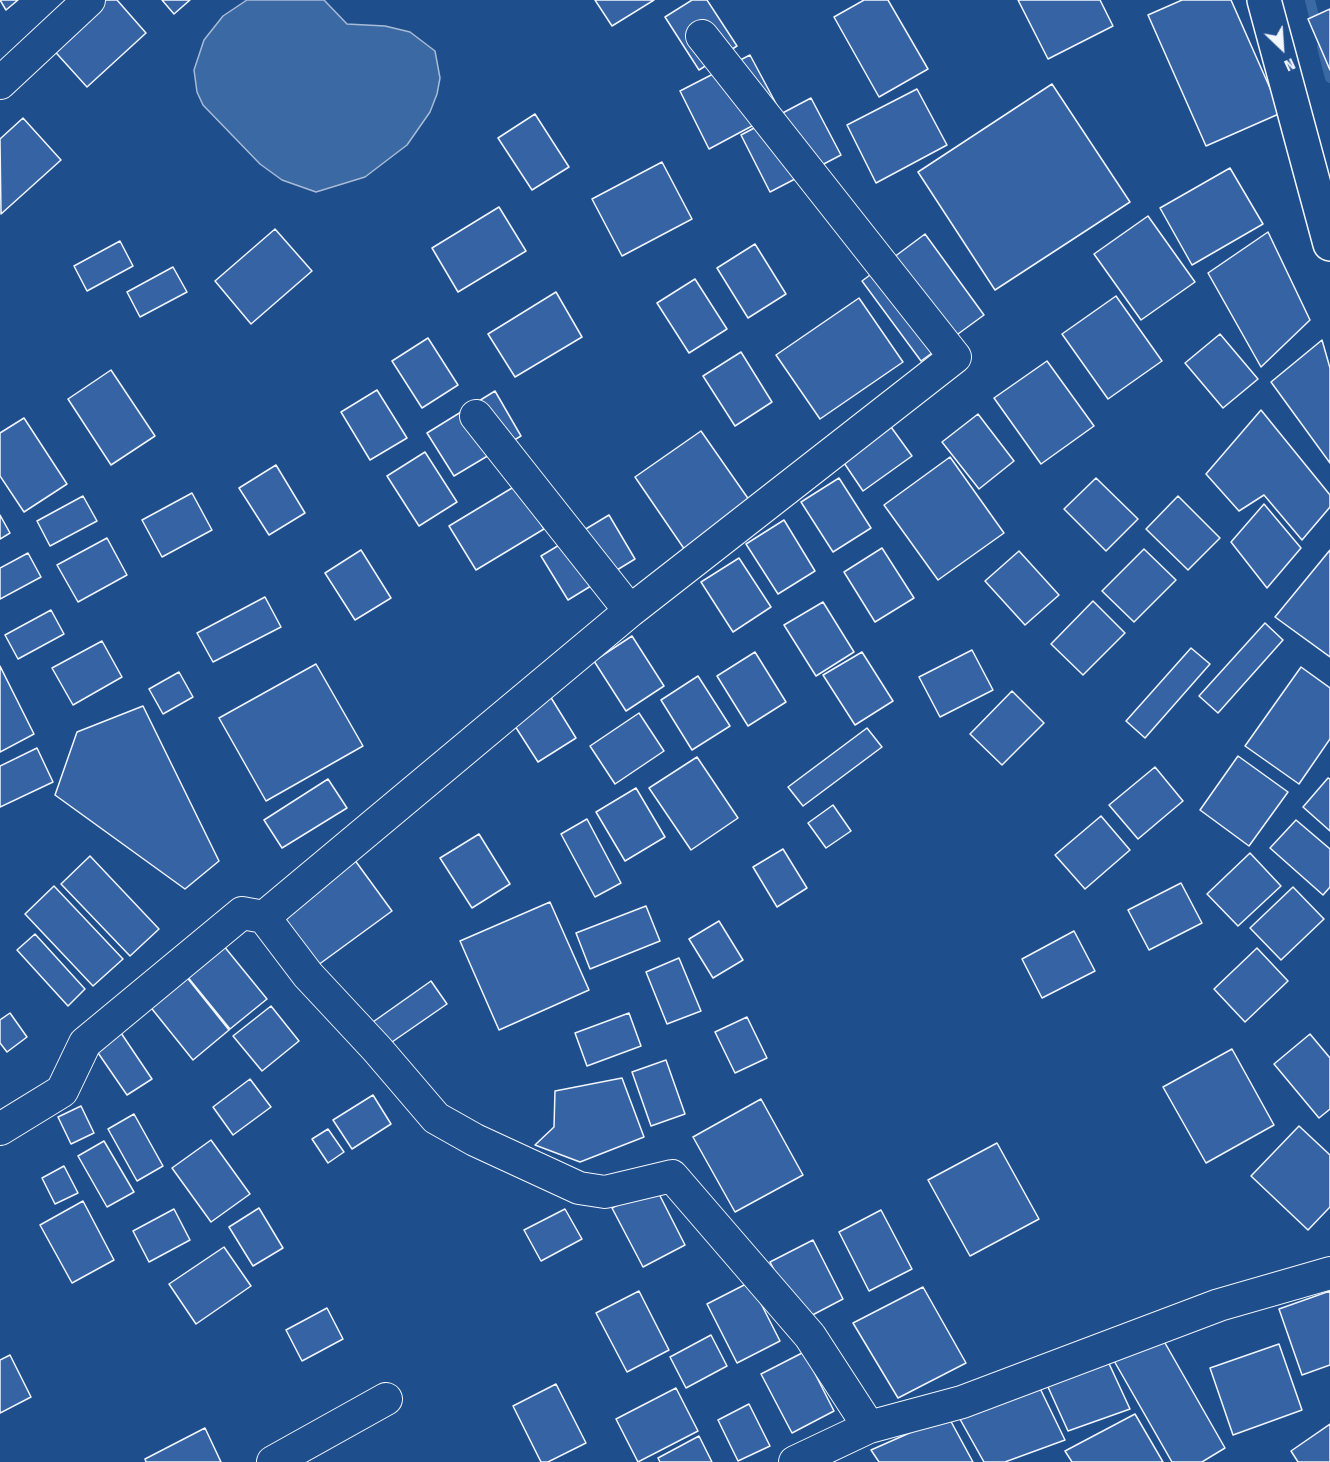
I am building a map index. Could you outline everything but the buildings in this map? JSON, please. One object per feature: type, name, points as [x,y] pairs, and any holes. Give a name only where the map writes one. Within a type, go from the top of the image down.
[{"type":"main road","points":[[1264,0],[1330,244]]},
{"type":"street","points":[[0,83],[89,0]]},
{"type":"street","points":[[264,917],[630,611],[955,357],[702,36]]},
{"type":"street","points":[[476,416],[630,611]]},
{"type":"street","points":[[0,1129],[62,1091],[85,1043],[164,975],[242,913],[264,917],[308,975],[377,1049],[436,1118],[475,1140],[579,1188],[605,1192],[672,1176],[810,1336],[869,1427]]},
{"type":"street","points":[[795,1462],[869,1427],[962,1402],[1219,1305],[1330,1273]]},
{"type":"street","points":[[273,1462],[386,1399]]},
{"type":"water","points":[[247,0],[324,0],[347,24],[385,26],[410,32],[435,51],[440,78],[437,94],[430,112],[407,145],[365,177],[316,192],[282,180],[260,164],[203,105],[197,92],[194,70],[204,40],[223,16]]},
{"type":"waterway","points":[[1310,0],[1317,29]]},
{"type":"waterway","points":[[1322,47],[1330,78]]}]
